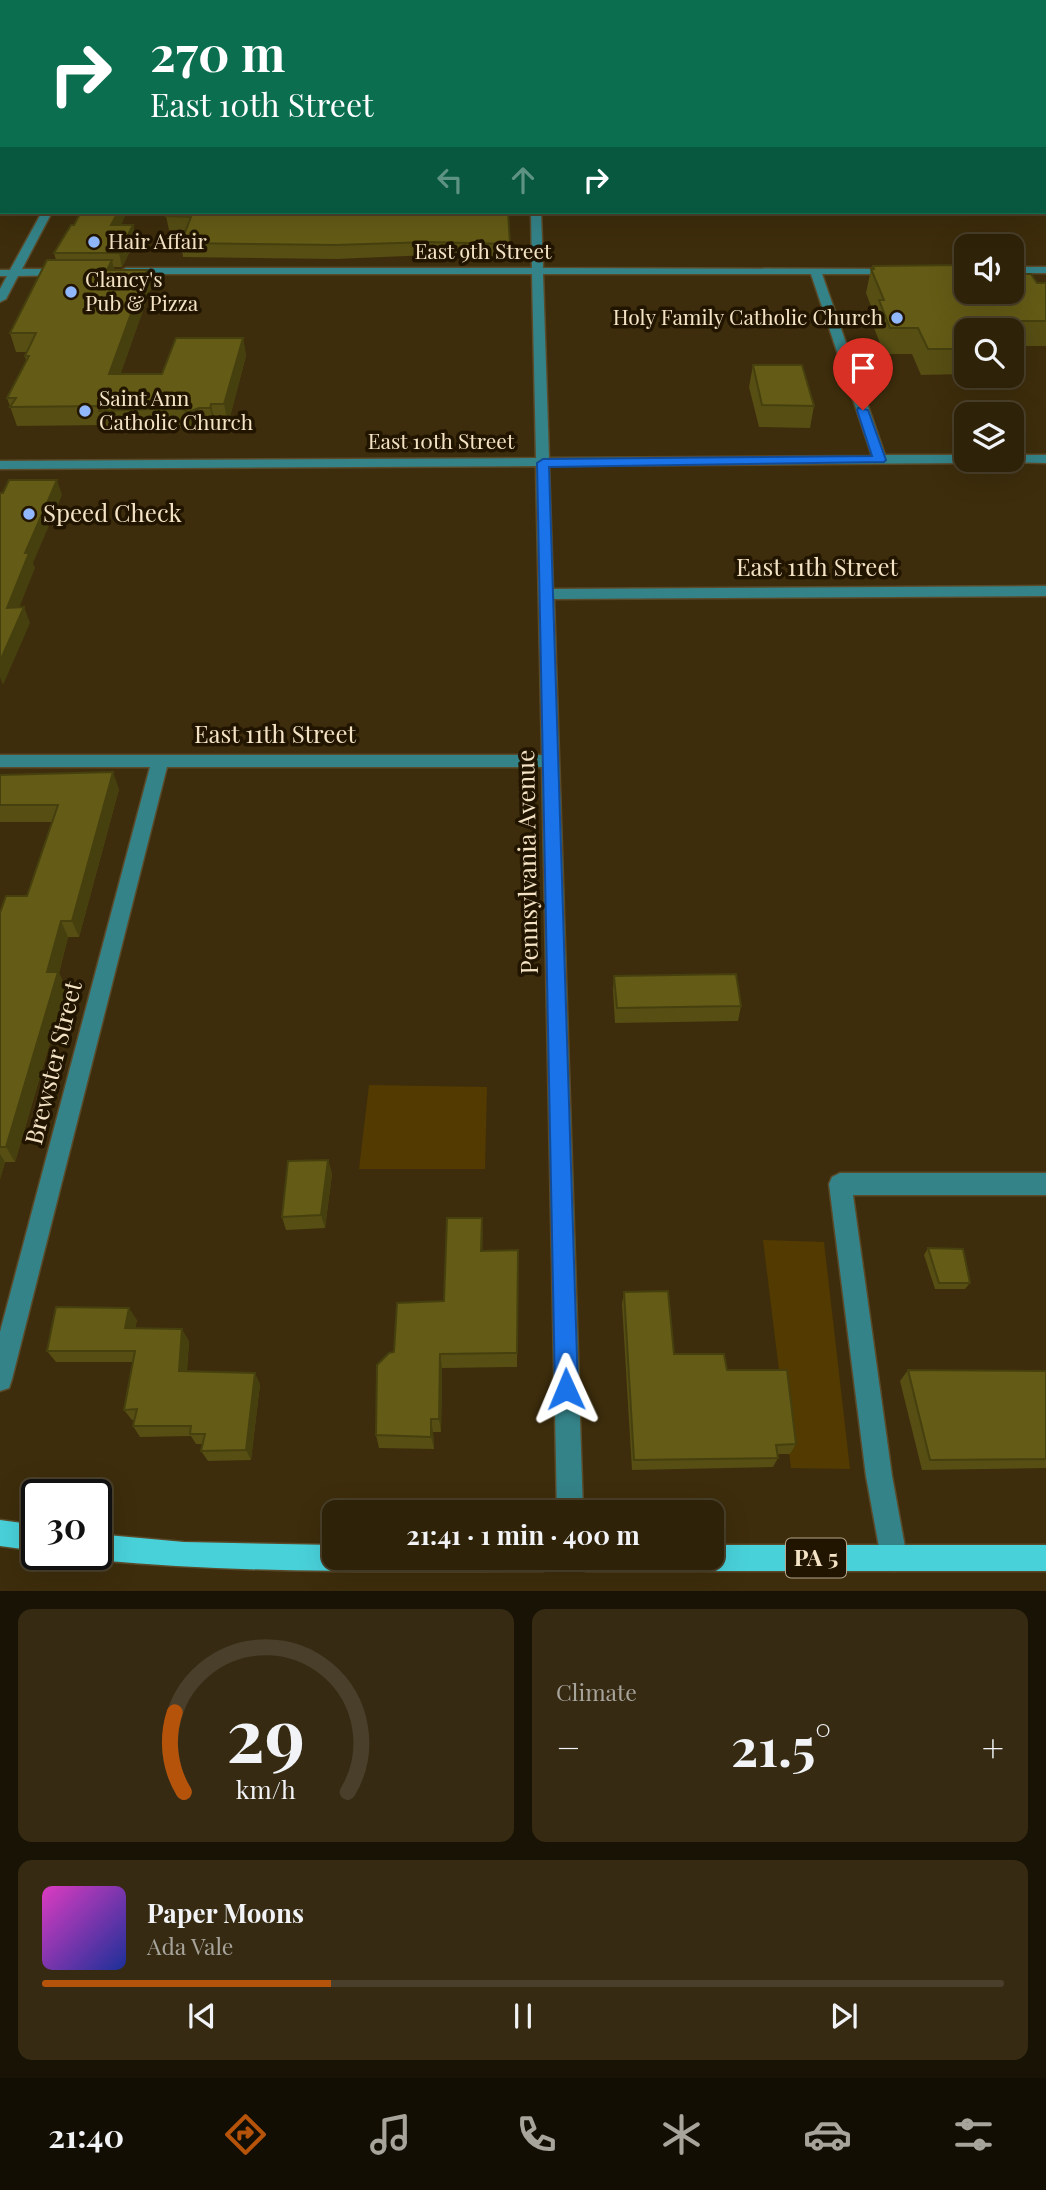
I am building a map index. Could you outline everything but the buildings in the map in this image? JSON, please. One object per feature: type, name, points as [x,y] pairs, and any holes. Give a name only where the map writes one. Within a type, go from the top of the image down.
[{"type":"main road","points":[[0,1533],[21,1536]]},
{"type":"main road","points":[[112,1548],[184,1555],[322,1558]]},
{"type":"main road","name":"PA 5","points":[[724,1558],[1046,1558]]},
{"type":"street","points":[[0,299],[46,214]]},
{"type":"street","name":"Pennsylvania Avenue","points":[[536,214],[570,1500]]},
{"type":"street","points":[[1024,270],[1046,270]]},
{"type":"street","name":"East 9th Street","points":[[112,271],[901,271]]},
{"type":"street","points":[[815,271],[880,460]]},
{"type":"street","points":[[0,273],[75,272]]},
{"type":"street","name":"East 10th Street","points":[[0,465],[954,459]]},
{"type":"street","points":[[1024,459],[1046,459]]},
{"type":"street","name":"East 11th Street","points":[[546,594],[1046,591]]},
{"type":"street","name":"Brewster Street","points":[[0,1380],[159,760]]},
{"type":"street","name":"East 11th Street","points":[[0,761],[550,761]]},
{"type":"street","points":[[894,1558],[879,1476],[840,1184],[1046,1184]]},
{"type":"shaded area","points":[[369,1085],[487,1087],[485,1169],[359,1169]]},
{"type":"shaded area","points":[[763,1240],[824,1242],[850,1469],[791,1468]]},
{"type":"place","name":"Hair Affair","points":[[94,242]]},
{"type":"place","name":"Clancy's Pub & Pizza","points":[[71,292]]},
{"type":"place","name":"Holy Family Catholic Church","points":[[897,318]]},
{"type":"place","name":"Saint Ann Catholic Church","points":[[85,411]]},
{"type":"place","name":"Speed Check","points":[[29,514]]},
{"type":"route","points":[[566,1389],[543,463],[880,460],[863,410]]}]
